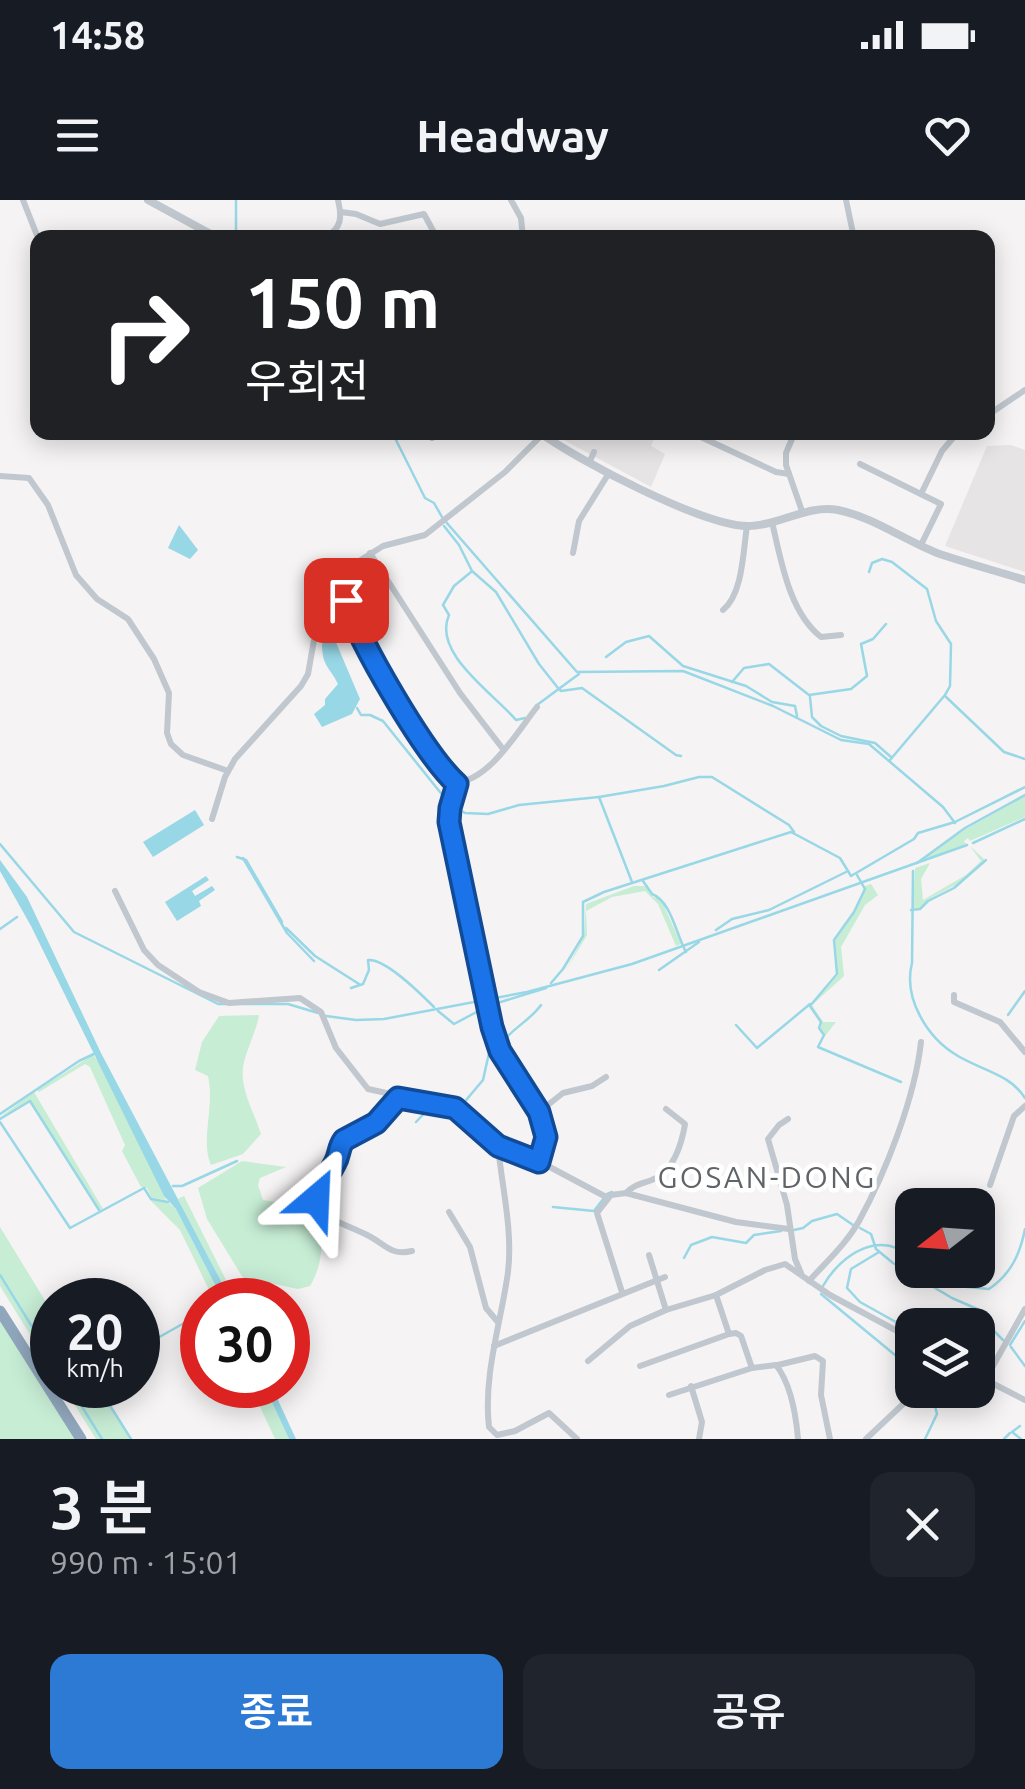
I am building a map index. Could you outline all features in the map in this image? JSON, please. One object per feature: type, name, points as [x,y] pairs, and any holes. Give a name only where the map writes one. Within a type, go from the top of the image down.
[{"type":"highway","points":[[0,1298],[30,1345]]},
{"type":"highway","points":[[0,1311],[81,1439]]},
{"type":"highway","points":[[70,1408],[89,1439]]},
{"type":"street","points":[[23,200],[35,230]]},
{"type":"street","points":[[148,200],[203,230]]},
{"type":"street","points":[[334,230],[340,224],[338,200]]},
{"type":"street","points":[[512,200],[522,218],[523,230]]},
{"type":"street","points":[[846,200],[852,230]]},
{"type":"street","points":[[341,212],[380,224],[424,214],[433,230]]},
{"type":"street","points":[[995,410],[1025,390]]},
{"type":"street","points":[[212,819],[234,759],[302,686],[314,640],[348,568],[370,552],[425,535],[505,472],[534,440]]},
{"type":"street","points":[[550,440],[588,463],[703,515],[748,526],[839,510],[921,546],[1025,580]]},
{"type":"street","points":[[707,440],[776,472],[789,474]]},
{"type":"street","points":[[791,440],[786,453],[789,474],[803,514]]},
{"type":"street","points":[[922,494],[951,440]]},
{"type":"street","points":[[588,463],[594,452]]},
{"type":"street","points":[[860,464],[940,504],[921,546]]},
{"type":"street","points":[[573,553],[582,516],[609,473]]},
{"type":"street","points":[[0,476],[29,478],[48,505],[76,575],[98,599],[128,619],[154,658],[169,693],[167,733],[171,744],[183,755],[228,771]]},
{"type":"street","points":[[654,508],[665,499]]},
{"type":"street","points":[[772,522],[789,586],[807,621],[830,646]]},
{"type":"street","points":[[722,610],[731,603],[736,590],[748,526]]},
{"type":"street","points":[[370,552],[460,692],[504,750]]},
{"type":"street","points":[[342,582],[352,622],[410,720],[457,784]]},
{"type":"street","points":[[822,637],[841,635]]},
{"type":"street","points":[[538,707],[484,770],[457,784],[449,822],[492,1027],[500,1051],[539,1112],[546,1137],[539,1162]]},
{"type":"street","points":[[115,891],[144,950],[158,965],[199,992],[229,1003],[300,998],[310,1002],[321,1012],[336,1048],[358,1080],[379,1094],[455,1108],[498,1146],[539,1162],[608,1198],[626,1194],[736,1222],[789,1228]]},
{"type":"street","points":[[954,995],[954,1002],[1000,1022],[1025,1052]]},
{"type":"street","points":[[809,1282],[859,1222],[909,1102],[918,1073],[921,1042]]},
{"type":"street","points":[[539,1112],[563,1093],[592,1086],[606,1077]]},
{"type":"street","points":[[398,1098],[376,1123],[344,1140],[334,1166],[318,1186],[316,1199],[321,1213],[334,1222],[371,1237],[392,1252],[412,1251]]},
{"type":"street","points":[[990,1185],[1014,1116],[1025,1106]]},
{"type":"street","points":[[626,1194],[630,1188],[658,1178],[671,1163],[684,1124],[666,1109]]},
{"type":"street","points":[[788,1119],[768,1139],[801,1274]]},
{"type":"street","points":[[498,1146],[508,1268],[486,1407],[489,1427],[497,1435],[516,1435],[549,1412],[576,1439]]},
{"type":"street","points":[[608,1198],[597,1213],[622,1292]]},
{"type":"street","points":[[449,1212],[466,1236],[480,1275],[486,1308],[497,1321]]},
{"type":"street","points":[[649,1255],[660,1278],[666,1310]]},
{"type":"street","points":[[588,1361],[630,1326],[716,1295],[784,1264],[895,1330]]},
{"type":"street","points":[[494,1346],[660,1278]]},
{"type":"street","points":[[716,1295],[728,1334]]},
{"type":"street","points":[[995,1356],[1025,1309]]},
{"type":"street","points":[[640,1366],[728,1334],[741,1336],[752,1368]]},
{"type":"street","points":[[668,1395],[752,1368],[816,1356],[824,1361],[821,1395],[830,1439]]},
{"type":"street","points":[[776,1365],[785,1378],[798,1439]]},
{"type":"street","points":[[995,1385],[1025,1400]]},
{"type":"street","points":[[691,1386],[702,1422],[699,1439]]},
{"type":"street","points":[[866,1439],[899,1408]]},
{"type":"shaded area","points":[[564,440],[653,440],[651,446],[665,454],[651,487]]},
{"type":"shaded area","points":[[1011,445],[1025,450],[1025,572],[945,546],[987,446]]},
{"type":"green space","points":[[1025,796],[1025,817],[918,862],[966,829]]},
{"type":"green space","points":[[970,846],[985,860],[961,882],[927,900],[922,908],[913,908],[915,868],[930,863],[921,879],[923,900],[966,875],[981,861]]},
{"type":"green space","points":[[871,884],[878,895],[865,905],[841,947],[844,976],[812,1005],[823,1022],[836,1022],[825,1036],[820,1030],[822,1022],[811,1006],[838,975],[835,941],[855,912],[865,886]]},
{"type":"green space","points":[[634,886],[645,886],[653,897],[661,899],[681,944],[676,946],[658,904],[645,891],[612,897],[586,911],[587,935],[566,970],[584,936],[586,904]]},
{"type":"green space","points":[[259,1015],[243,1071],[245,1090],[261,1134],[243,1154],[211,1165],[207,1145],[208,1076],[195,1070],[202,1042],[219,1016]]},
{"type":"green space","points":[[93,1055],[166,1200],[152,1198],[147,1188],[141,1187],[122,1151],[125,1145],[90,1067],[85,1064],[37,1090]]},
{"type":"green space","points":[[34,1092],[103,1209],[100,1210],[30,1100],[0,1117]]},
{"type":"green space","points":[[242,1161],[286,1167],[260,1178],[258,1185],[263,1200],[278,1206],[315,1200],[321,1254],[310,1286],[310,1278],[243,1278],[207,1219],[198,1188]]},
{"type":"green space","points":[[184,1196],[225,1278],[219,1278],[178,1199]]},
{"type":"green space","points":[[150,1200],[169,1203],[176,1209],[212,1278],[203,1278],[180,1230]]},
{"type":"green space","points":[[0,1227],[31,1278],[30,1334],[0,1286]]},
{"type":"green space","points":[[0,1319],[30,1366],[30,1408],[56,1408],[76,1439],[0,1439]]},
{"type":"green space","points":[[77,1408],[110,1408],[130,1439],[96,1439]]},
{"type":"green space","points":[[261,1408],[275,1408],[289,1439],[275,1439]]},
{"type":"water","points":[[179,525],[198,550],[190,559],[168,548]]},
{"type":"water","points":[[332,633],[360,699],[352,714],[322,727],[314,714],[338,684],[322,652],[322,644]]},
{"type":"water","points":[[195,810],[204,825],[153,857],[143,842]]},
{"type":"water","points":[[0,860],[27,897],[101,1053],[219,1278],[212,1278],[176,1209],[164,1196],[0,871]]},
{"type":"water","points":[[206,876],[209,880],[192,891],[195,896],[212,886],[215,890],[199,901],[201,906],[177,921],[165,902]]},
{"type":"water","points":[[275,1408],[282,1408],[296,1439],[289,1439]]},
{"type":"waterway","points":[[236,200],[236,230]]},
{"type":"waterway","points":[[396,440],[425,498],[434,503],[442,517]]},
{"type":"waterway","points":[[446,522],[577,672],[683,671],[773,706],[841,740],[869,744],[943,807],[955,823]]},
{"type":"waterway","points":[[444,526],[472,571],[496,592],[539,664],[561,691],[582,688],[681,756]]},
{"type":"waterway","points":[[869,572],[872,563],[882,559],[892,562],[927,589],[936,621],[951,644],[950,686],[890,760]]},
{"type":"waterway","points":[[471,572],[454,586],[443,605],[449,615],[449,644],[468,672],[516,720],[525,718]]},
{"type":"waterway","points":[[732,682],[744,668],[769,664],[809,695],[851,689],[867,676],[861,644],[873,639],[886,624]]},
{"type":"waterway","points":[[606,657],[626,642],[649,636],[683,666],[746,686],[772,702],[795,706],[797,716]]},
{"type":"waterway","points":[[537,705],[579,674]]},
{"type":"waterway","points":[[945,696],[1004,752],[1025,759]]},
{"type":"waterway","points":[[810,697],[812,717],[821,726],[841,736],[875,743],[891,757]]},
{"type":"waterway","points":[[357,708],[361,715],[383,721],[448,802],[465,813],[488,814],[519,805],[599,797],[632,882]]},
{"type":"waterway","points":[[599,797],[712,777],[789,825],[794,832]]},
{"type":"waterway","points":[[551,983],[583,936],[583,902],[604,892],[791,832],[840,858],[851,876],[918,833],[955,822],[1025,787]]},
{"type":"waterway","points":[[917,863],[965,828],[1025,795]]},
{"type":"waterway","points":[[973,843],[1025,819]]},
{"type":"waterway","points":[[0,844],[74,932],[218,1004],[288,1004],[318,1013]]},
{"type":"waterway","points":[[326,1016],[384,1019],[527,992],[632,964],[967,845]]},
{"type":"waterway","points":[[237,857],[246,860],[282,922]]},
{"type":"waterway","points":[[243,858],[287,933],[314,961]]},
{"type":"waterway","points":[[911,910],[920,909],[954,888],[986,860]]},
{"type":"waterway","points":[[913,871],[910,976],[920,1016],[947,1048],[1003,1078],[1025,1098]]},
{"type":"waterway","points":[[716,930],[732,919],[769,910],[846,872]]},
{"type":"waterway","points":[[857,875],[865,889],[834,940],[837,974],[810,1006],[824,1035],[818,1047],[901,1082]]},
{"type":"waterway","points":[[643,881],[664,903],[686,952]]},
{"type":"waterway","points":[[0,929],[17,917]]},
{"type":"waterway","points":[[286,928],[315,956],[359,984]]},
{"type":"waterway","points":[[659,970],[699,942]]},
{"type":"waterway","points":[[351,988],[363,984],[369,970],[368,960],[375,961],[402,978],[434,1007]]},
{"type":"waterway","points":[[491,1005],[546,988]]},
{"type":"waterway","points":[[1008,1015],[1025,991]]},
{"type":"waterway","points":[[736,1025],[757,1048],[810,1004]]},
{"type":"waterway","points":[[501,1045],[541,1005]]},
{"type":"waterway","points":[[438,1011],[454,1024],[484,1008]]},
{"type":"waterway","points":[[416,1122],[437,1100],[462,1105],[483,1080],[489,1053],[494,1048]]},
{"type":"waterway","points":[[0,1114],[96,1053]]},
{"type":"waterway","points":[[0,1119],[30,1101],[99,1210]]},
{"type":"waterway","points":[[0,1122],[70,1228],[144,1188],[151,1199],[168,1202]]},
{"type":"waterway","points":[[173,1186],[182,1186],[237,1161]]},
{"type":"waterway","points":[[553,1207],[594,1211],[612,1192]]},
{"type":"waterway","points":[[794,1230],[837,1214],[853,1225]]},
{"type":"waterway","points":[[860,1228],[871,1234],[876,1249],[893,1263],[984,1312],[986,1323],[1003,1340]]},
{"type":"waterway","points":[[995,1284],[1013,1263],[1025,1229]]},
{"type":"waterway","points":[[684,1258],[691,1245],[712,1237],[746,1243],[754,1235],[781,1231]]},
{"type":"waterway","points":[[823,1286],[840,1264],[862,1249],[895,1248]]},
{"type":"waterway","points":[[879,1252],[851,1269],[847,1288],[860,1302],[895,1322]]},
{"type":"waterway","points":[[0,1275],[30,1323]]},
{"type":"waterway","points":[[978,1288],[990,1288]]},
{"type":"waterway","points":[[821,1294],[895,1355]]},
{"type":"waterway","points":[[1010,1345],[1025,1321]]},
{"type":"waterway","points":[[160,1337],[180,1325]]},
{"type":"waterway","points":[[1011,1347],[1025,1366]]},
{"type":"waterway","points":[[83,1408],[102,1439]]},
{"type":"waterway","points":[[111,1408],[131,1439]]},
{"type":"waterway","points":[[925,1439],[937,1414],[936,1408]]},
{"type":"waterway","points":[[1020,1426],[1012,1432],[1021,1439]]},
{"type":"waterway","points":[[1004,1439],[1010,1433]]},
{"type":"district","name":"GOSAN-DONG","points":[[767,1178]]},
{"type":"route","points":[[316,1199],[323,1176],[334,1166],[339,1146],[349,1135],[376,1123],[398,1098],[455,1108],[498,1146],[539,1162],[546,1137],[539,1112],[500,1051],[492,1027],[449,822],[457,784],[384,678],[352,622],[346,600]]}]
